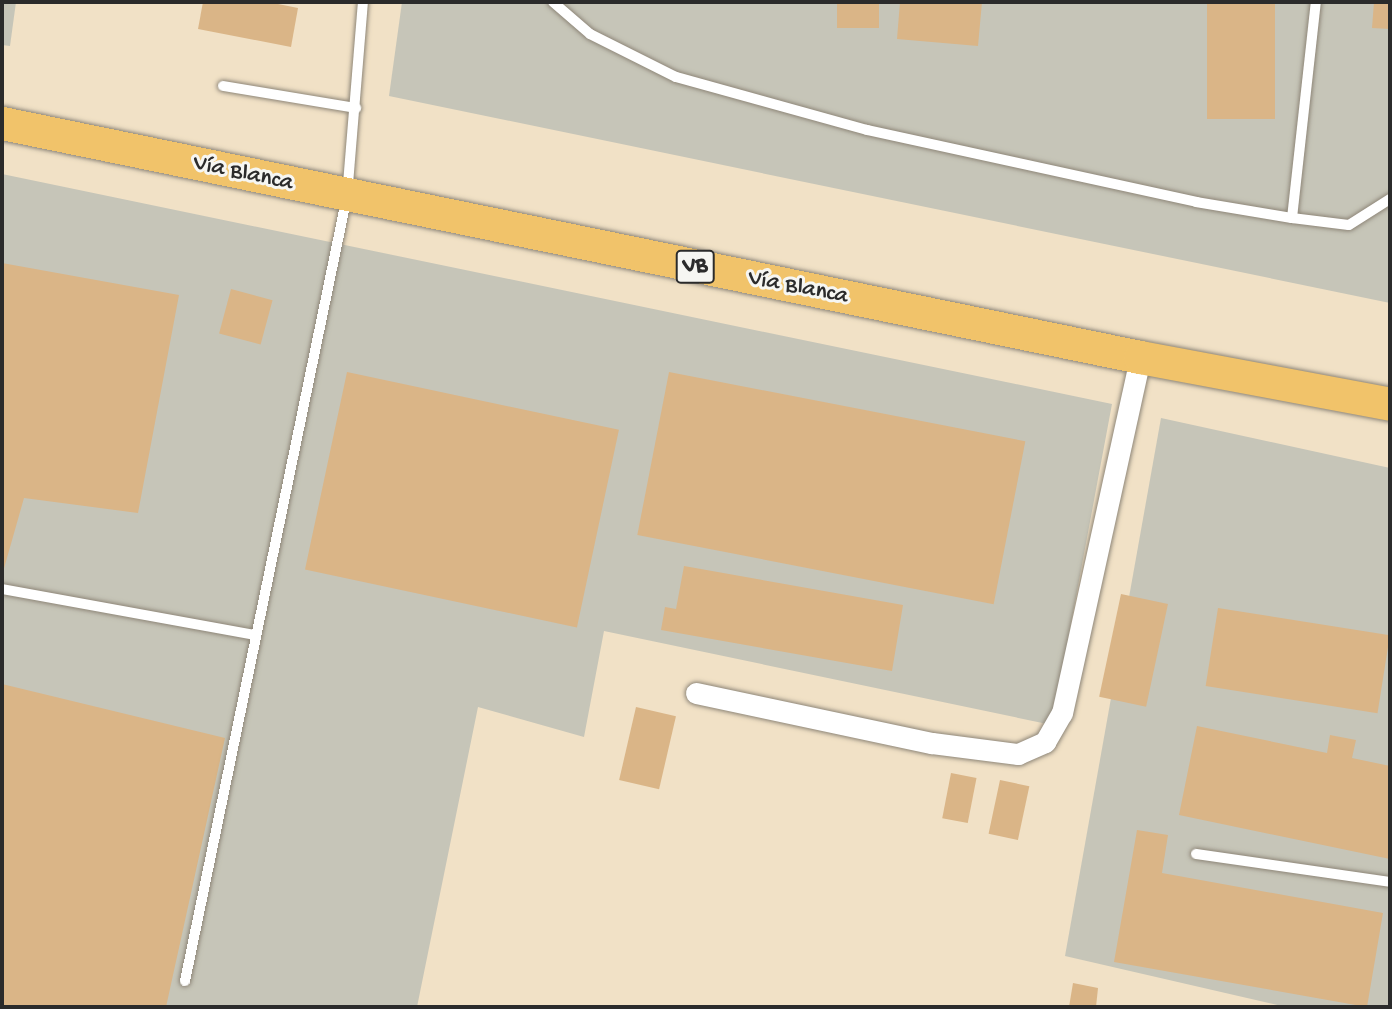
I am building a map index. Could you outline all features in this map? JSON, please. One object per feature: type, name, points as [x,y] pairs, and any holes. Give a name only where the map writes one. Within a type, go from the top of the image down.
[{"type":"main road","name":"Vía Blanca","points":[[2,123],[1140,357],[1390,404]]},
{"type":"street","points":[[696,693],[932,743],[1018,754],[1045,742],[1062,713],[1140,357]]},
{"type":"lane","points":[[186,981],[347,196],[363,2]]},
{"type":"lane","points":[[553,2],[590,34],[676,77],[867,130],[1196,202],[1292,218],[1349,225],[1390,199]]},
{"type":"lane","points":[[1292,218],[1316,2]]},
{"type":"lane","points":[[223,86],[356,108]]},
{"type":"lane","points":[[2,589],[255,635]]},
{"type":"lane","points":[[1196,854],[1390,882]]},
{"type":"shaded area","points":[[2,2],[16,2],[10,46],[2,45]]},
{"type":"shaded area","points":[[402,2],[1390,2],[1390,303],[389,96]]},
{"type":"shaded area","points":[[2,174],[1112,404],[1052,725],[604,631],[584,737],[478,707],[417,1007],[2,1007]]},
{"type":"shaded area","points":[[1161,418],[1390,468],[1390,1007],[1286,1007],[1065,956]]},
{"type":"building","points":[[203,2],[268,2],[298,8],[291,47],[198,29]]},
{"type":"building","points":[[837,2],[879,2],[879,28],[837,28]]},
{"type":"building","points":[[900,2],[982,2],[978,46],[897,39]]},
{"type":"building","points":[[1207,2],[1275,2],[1275,119],[1207,119]]},
{"type":"building","points":[[1374,2],[1390,2],[1390,29],[1372,28]]},
{"type":"building","points":[[2,263],[179,295],[138,513],[24,498],[3,572]]},
{"type":"building","points":[[231,289],[273,300],[261,345],[219,333]]},
{"type":"building","points":[[347,372],[619,430],[577,627],[305,570]]},
{"type":"building","points":[[669,372],[1025,441],[994,604],[637,535]]},
{"type":"building","points":[[684,566],[903,605],[892,671],[661,630],[665,607],[676,609]]},
{"type":"building","points":[[1121,594],[1168,604],[1146,707],[1099,697]]},
{"type":"building","points":[[1218,608],[1390,635],[1377,713],[1206,686]]},
{"type":"building","points":[[2,684],[225,738],[166,1007],[2,1007]]},
{"type":"building","points":[[636,707],[676,716],[659,789],[619,780]]},
{"type":"building","points":[[1197,726],[1327,753],[1330,735],[1356,740],[1352,758],[1390,766],[1390,859],[1179,815]]},
{"type":"building","points":[[951,773],[977,778],[968,823],[942,818]]},
{"type":"building","points":[[1000,780],[1029,786],[1018,840],[989,834]]},
{"type":"building","points":[[1137,830],[1168,835],[1162,873],[1383,913],[1367,1007],[1114,962]]},
{"type":"building","points":[[1073,983],[1098,988],[1096,1007],[1069,1007]]}]
